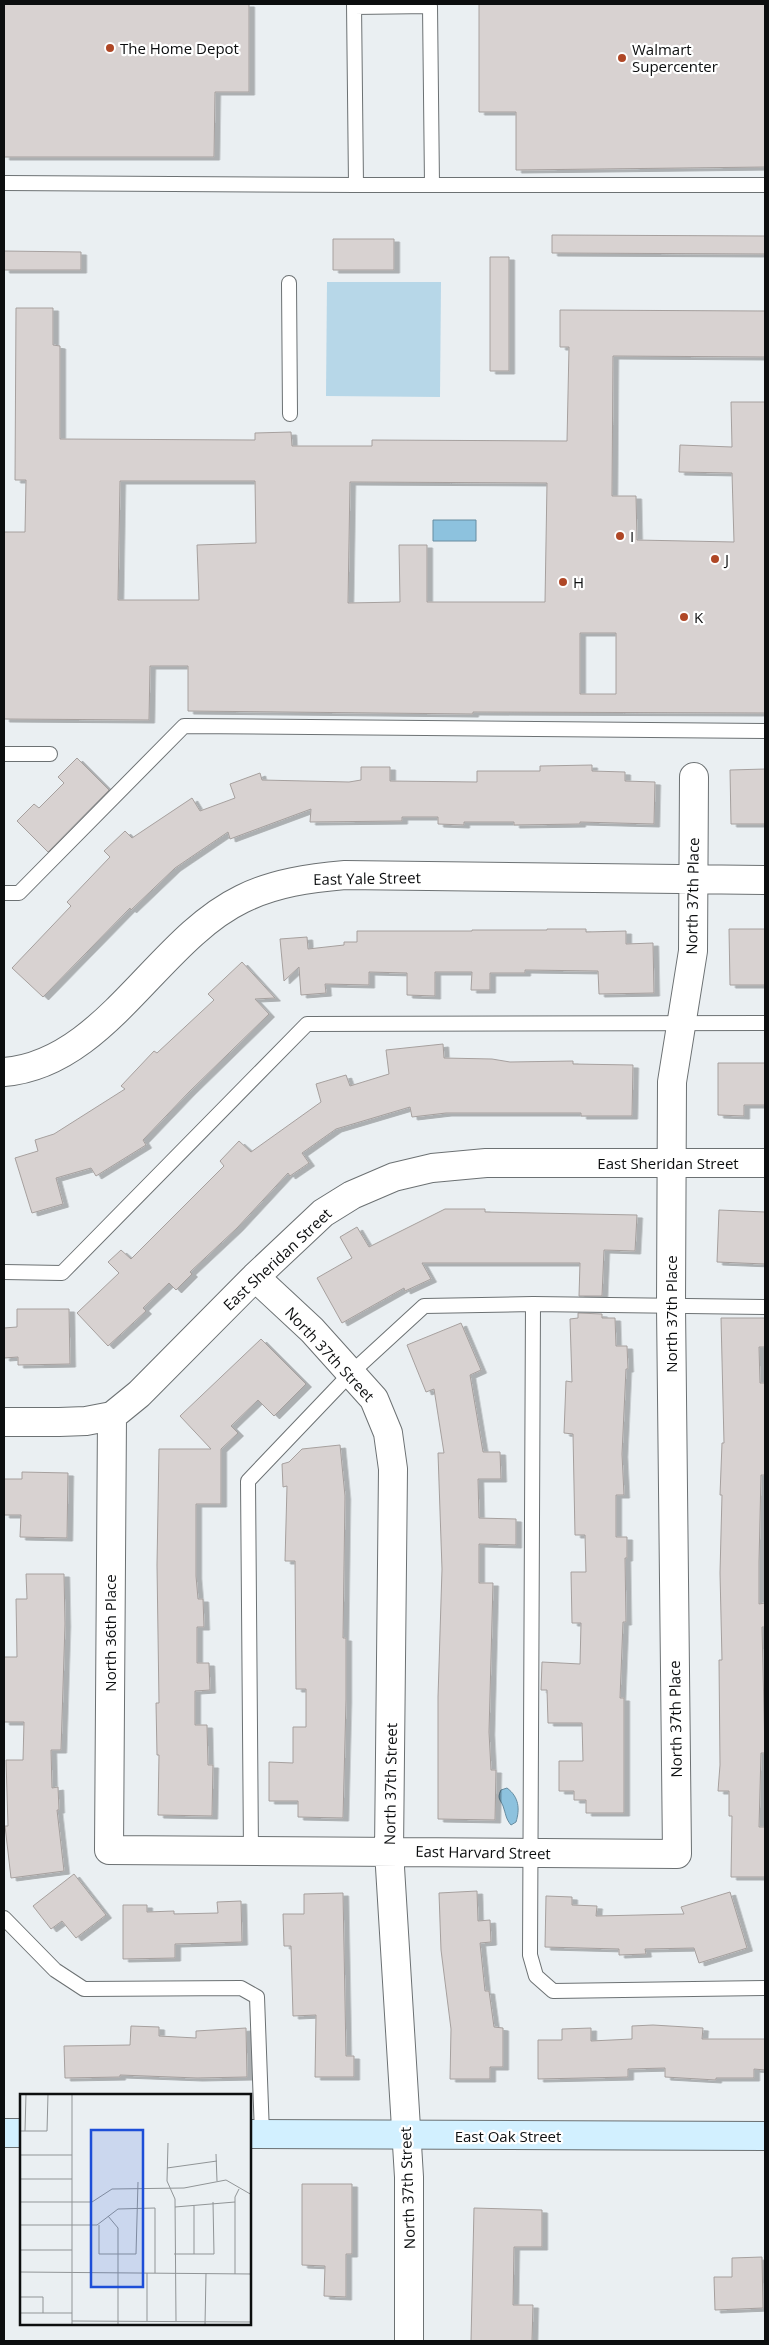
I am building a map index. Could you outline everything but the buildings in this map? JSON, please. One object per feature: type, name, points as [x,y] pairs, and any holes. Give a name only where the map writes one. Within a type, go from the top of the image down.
[{"type":"street","name":"North 37th Place","points":[[677,1854],[671,1306],[672,1082],[693,951],[694,777]]},
{"type":"street","name":"East Yale Street","points":[[4,1072],[15,1071],[47,1060],[80,1041],[109,1018],[182,944],[208,921],[242,899],[312,877],[765,880]]},
{"type":"street","name":"East Sheridan Street","points":[[4,1422],[86,1421],[112,1416],[139,1394],[255,1277],[323,1213],[352,1194],[394,1177],[432,1168],[486,1163],[765,1163]]},
{"type":"street","name":"North 37th Street","points":[[255,1277],[312,1330],[374,1399],[388,1433],[393,1469],[389,1851],[409,2177],[409,2341]]},
{"type":"street","name":"North 36th Place","points":[[109,1850],[112,1416]]},
{"type":"street","name":"East Harvard Street","points":[[109,1850],[677,1854]]},
{"type":"street","points":[[4,2133],[20,2133]]},
{"type":"street","name":"East Oak Street","points":[[256,2134],[765,2136]]},
{"type":"lane","points":[[356,185],[354,5],[430,6],[432,185]]},
{"type":"lane","points":[[4,183],[765,185]]},
{"type":"lane","points":[[290,283],[290,414]]},
{"type":"lane","points":[[4,893],[18,893],[184,726],[765,731]]},
{"type":"lane","points":[[4,754],[50,754]]},
{"type":"lane","points":[[4,1272],[62,1273],[307,1024],[765,1023]]},
{"type":"lane","points":[[533,1304],[530,1955],[536,1976],[553,1991],[765,1988]]},
{"type":"lane","points":[[251,1852],[248,1480],[351,1373],[424,1306],[533,1304],[765,1307]]},
{"type":"lane","points":[[4,1918],[55,1970],[84,1989],[241,1988],[257,1997],[256,2134]]},
{"type":"shaded area","points":[[327,282],[441,282],[440,397],[326,396]]},
{"type":"shaded area","points":[[433,520],[476,520],[476,541],[433,541]]},
{"type":"shaded area","points":[[507,1788],[514,1795],[518,1804],[516,1822],[511,1825],[499,1798],[501,1790]]},
{"type":"place","name":"The Home Depot","points":[[110,48]]},
{"type":"place","name":"Walmart Supercenter","points":[[622,58]]},
{"type":"place","name":"I","points":[[620,536]]},
{"type":"place","name":"J","points":[[715,559]]},
{"type":"place","name":"H","points":[[563,582]]},
{"type":"place","name":"K","points":[[684,617]]}]
